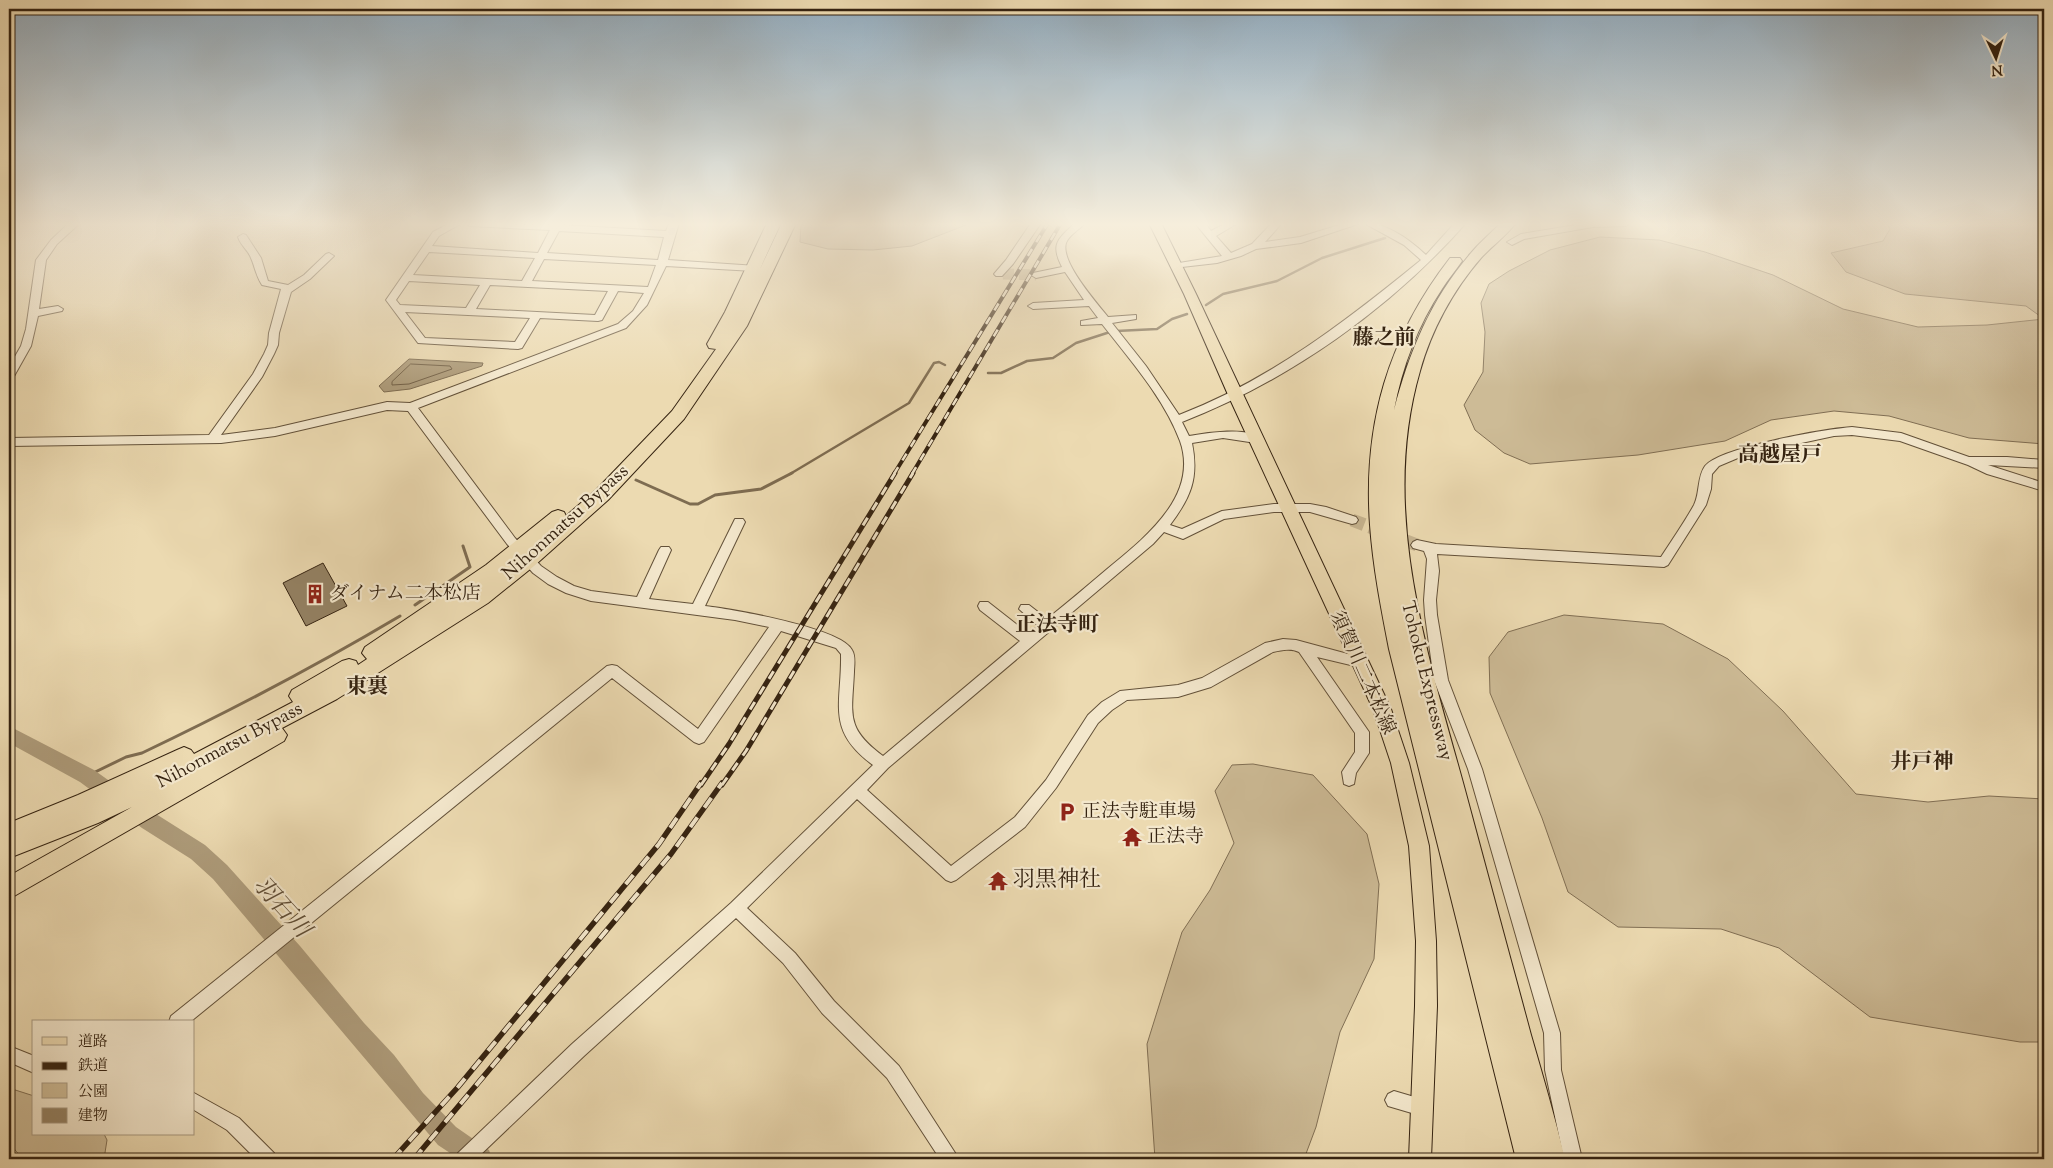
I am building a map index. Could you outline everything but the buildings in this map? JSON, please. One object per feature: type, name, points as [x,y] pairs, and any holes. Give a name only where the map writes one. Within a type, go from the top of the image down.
[{"type":"highway","name":"Nihonmatsu Bypass","points":[[9,833],[156,786],[254,749],[344,694],[452,621],[481,598],[585,494],[622,460],[663,414],[687,383],[723,330],[749,278]]},
{"type":"highway","name":"Nihonmatsu Bypass","points":[[156,786],[234,732],[366,657],[522,556],[602,495],[678,415],[742,323],[763,278]]},
{"type":"highway","name":"Tohoku Expressway","points":[[1443,278],[1431,294],[1401,354],[1385,413],[1379,454],[1378,506],[1388,591],[1401,658],[1529,1159]]},
{"type":"highway","name":"Tohoku Expressway","points":[[1458,278],[1430,324],[1414,358],[1406,387],[1395,456],[1395,508],[1398,546],[1404,593],[1417,651],[1552,1159]]},
{"type":"highway","points":[[9,888],[117,825],[156,786]]},
{"type":"highway","name":"Nihonmatsu Bypass","points":[[9,848],[88,809]]},
{"type":"main road","name":"須賀川二本松線","points":[[1182,278],[1382,710],[1400,763],[1419,846],[1426,940],[1426,1006],[1420,1159]]},
{"type":"street","points":[[9,376],[26,346],[35,313],[40,278]]},
{"type":"street","points":[[262,278],[265,283],[270,285],[289,288]]},
{"type":"street","points":[[212,439],[258,375],[269,354],[273,345],[283,296],[289,288],[306,278]]},
{"type":"street","points":[[536,315],[518,346],[422,341],[391,300],[406,278],[650,290]]},
{"type":"street","points":[[526,283],[529,278]]},
{"type":"street","points":[[9,442],[212,439],[275,432],[387,406],[411,407],[622,326],[637,313],[655,278]]},
{"type":"street","points":[[464,1159],[572,1056],[736,908],[883,764],[1149,541],[1162,527],[1177,505],[1186,486],[1190,463],[1186,440],[1177,420],[1090,303],[1074,278]]},
{"type":"street","points":[[1177,420],[1207,410],[1236,397],[1352,320],[1404,278]]},
{"type":"street","points":[[470,311],[487,281]]},
{"type":"street","points":[[396,308],[598,318],[615,288]]},
{"type":"street","points":[[1033,306],[1090,303]]},
{"type":"street","points":[[35,313],[58,309]]},
{"type":"street","points":[[1085,323],[1132,317]]},
{"type":"street","points":[[411,407],[477,493],[522,556],[555,583],[573,592],[591,596],[735,615],[840,644],[845,648],[848,659],[846,696],[849,731],[859,745],[883,764]]},
{"type":"street","points":[[1573,1159],[1553,1070],[1552,1033],[1475,769],[1438,666],[1430,600],[1433,559],[1423,546],[1664,562],[1700,505],[1705,489],[1706,474],[1715,462],[1736,454],[1834,432],[1852,431],[1900,437],[1991,471],[2044,487]]},
{"type":"street","points":[[1186,440],[1223,434],[1256,439]]},
{"type":"street","points":[[1968,461],[2007,461],[2044,464]]},
{"type":"street","points":[[1162,527],[1184,534],[1222,515],[1287,508],[1310,508],[1326,511],[1352,520]]},
{"type":"street","points":[[697,609],[739,522]]},
{"type":"street","points":[[641,602],[665,550]]},
{"type":"street","points":[[984,606],[1030,641]]},
{"type":"street","points":[[1025,609],[1047,626]]},
{"type":"street","points":[[179,1020],[612,670],[640,694],[699,738],[777,626]]},
{"type":"street","points":[[857,790],[951,875],[1020,822],[1051,784],[1093,719],[1118,698],[1134,693],[1178,691],[1192,688],[1206,683],[1270,647],[1282,644],[1297,644],[1304,648],[1359,662]]},
{"type":"street","points":[[1304,648],[1362,732],[1362,753],[1349,772],[1349,780]]},
{"type":"street","points":[[736,908],[789,958],[828,1007],[893,1072],[950,1159]]},
{"type":"street","points":[[9,1054],[32,1063]]},
{"type":"street","points":[[1394,1100],[1422,1107]]},
{"type":"street","points":[[195,1102],[233,1124],[268,1159]]},
{"type":"green space","points":[[1499,278],[1778,278],[1843,309],[1918,327],[1987,325],[2044,319],[2044,444],[1969,438],[1889,416],[1834,411],[1771,420],[1725,441],[1638,455],[1530,464],[1504,453],[1475,430],[1464,405],[1483,372],[1485,332],[1481,303],[1489,284]]},
{"type":"green space","points":[[1861,278],[2044,278],[2044,319],[2026,306],[1905,294]]},
{"type":"green space","points":[[1564,615],[1663,624],[1728,659],[1783,711],[1856,794],[1928,802],[1989,796],[2044,799],[2044,1042],[2020,1042],[1870,1017],[1779,948],[1721,929],[1618,927],[1568,892],[1542,818],[1490,693],[1489,657],[1508,632]]},
{"type":"green space","points":[[1253,764],[1313,775],[1367,834],[1379,884],[1374,959],[1340,1032],[1316,1127],[1304,1159],[1155,1159],[1147,1044],[1182,932],[1210,890],[1234,843],[1215,791],[1232,765]]},
{"type":"green space","points":[[9,1088],[32,1095],[32,1136],[105,1136],[107,1140],[104,1159],[23,1159],[9,1143]]},
{"type":"water","points":[[409,359],[483,363],[482,366],[410,389],[384,392],[379,386]]},
{"type":"waterway","points":[[1206,305],[1223,294],[1277,281],[1284,278]]},
{"type":"waterway","points":[[1116,331],[1157,329],[1172,319],[1187,314]]},
{"type":"waterway","points":[[988,373],[1001,373],[1027,361],[1053,358],[1076,343],[1110,332]]},
{"type":"waterway","points":[[790,474],[909,403],[934,363],[939,362],[945,365]]},
{"type":"waterway","points":[[636,480],[690,504],[698,504],[715,495],[761,489],[792,473]]},
{"type":"waterway","points":[[415,605],[470,567],[463,546]]},
{"type":"waterway","points":[[87,776],[126,757],[142,753],[240,704],[337,653],[400,616]]},
{"type":"waterway","name":"羽石川","points":[[9,734],[87,776],[149,821],[198,852],[220,872],[292,954],[356,1031],[386,1063],[415,1101],[447,1136],[480,1159]]},
{"type":"tunnel","points":[[1352,520],[1417,545]]},
{"type":"railway","points":[[894,474],[1015,278]]},
{"type":"railway","points":[[912,474],[1029,278]]},
{"type":"railway","points":[[701,785],[729,744],[895,473]]},
{"type":"railway","points":[[722,785],[746,751],[913,473]]},
{"type":"railway","points":[[393,1159],[458,1087],[659,844],[701,783]]},
{"type":"railway","points":[[414,1159],[671,854],[722,783]]},
{"type":"place","name":"ダイナム二本松店","points":[[315,594]]},
{"type":"place","name":"正法寺駐車場","points":[[1067,812]]},
{"type":"place","name":"正法寺","points":[[1132,837]]},
{"type":"place","name":"羽黒神社","points":[[998,881]]},
{"type":"district","name":"藤之前","points":[[1384,339]]},
{"type":"district","name":"高越屋戸","points":[[1780,456]]},
{"type":"district","name":"正法寺町","points":[[1057,626]]},
{"type":"district","name":"東裏","points":[[367,688]]},
{"type":"district","name":"井戸神","points":[[1922,763]]}]
